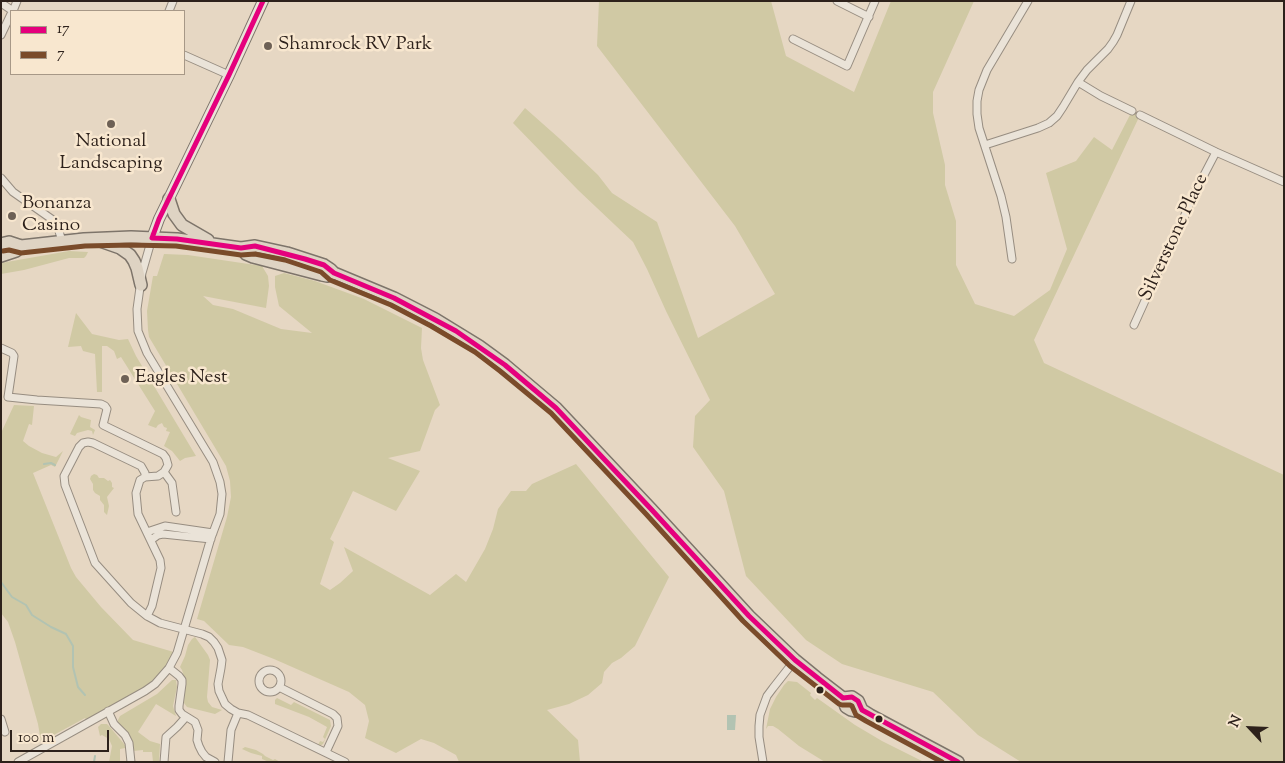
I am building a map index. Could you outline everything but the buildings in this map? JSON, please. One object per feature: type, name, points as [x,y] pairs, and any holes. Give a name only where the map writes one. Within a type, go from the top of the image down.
[{"type":"main road","points":[[152,238],[263,1]]},
{"type":"main road","points":[[169,199],[174,214],[182,225],[216,244]]},
{"type":"main road","points":[[1,244],[9,242],[21,246],[94,238],[131,237],[177,239],[241,248],[246,254],[253,257],[322,276],[334,274],[394,298],[436,319],[484,350],[528,383],[556,408],[749,616],[795,660],[844,698],[852,697],[858,701],[862,710],[890,727],[958,762]]},
{"type":"main road","points":[[94,238],[120,248],[130,255],[137,268],[141,285]]},
{"type":"main road","points":[[1,256],[16,251],[21,246]]},
{"type":"street","points":[[837,1],[869,17]]},
{"type":"street","points":[[793,39],[847,66],[875,1]]},
{"type":"street","points":[[1012,259],[1001,196],[979,128],[977,102],[979,90],[987,70],[1028,1]]},
{"type":"street","points":[[985,145],[1038,128],[1049,123],[1057,116],[1078,82],[1113,42],[1131,1]]},
{"type":"street","points":[[1,35],[10,17]]},
{"type":"street","points":[[185,55],[229,75]]},
{"type":"street","points":[[1078,82],[1132,111]]},
{"type":"street","points":[[1140,115],[1284,182]]},
{"type":"street","name":"Silverstone Place","points":[[1134,325],[1192,198],[1216,152]]},
{"type":"street","points":[[1,178],[13,192],[54,220],[62,241]]},
{"type":"street","points":[[18,762],[154,684],[169,668],[178,654],[220,514],[222,504],[220,482],[213,462],[147,353],[138,331],[137,309],[142,273],[152,238]]},
{"type":"street","points":[[1,348],[12,353],[14,356],[8,397],[101,404],[107,409],[103,425],[163,454],[166,458],[166,469],[172,483],[176,512]]},
{"type":"street","points":[[145,477],[141,466],[93,443],[83,443],[79,448],[64,476],[65,485],[95,563],[131,604],[147,616],[160,623],[208,637],[218,648],[222,660],[218,684],[219,691],[225,704],[231,709],[248,715],[345,762]]},
{"type":"street","points":[[147,616],[152,606],[161,568],[160,560],[138,514],[136,493],[140,480],[145,477],[158,476],[166,469]]},
{"type":"street","points":[[147,532],[165,526],[212,536]]},
{"type":"street","points":[[151,540],[163,534],[212,536]]},
{"type":"street","points":[[763,762],[758,737],[758,726],[762,709],[772,688],[795,660]]},
{"type":"street","points":[[169,668],[182,680],[178,706],[182,714],[196,722],[198,726],[198,746],[206,757],[215,762]]},
{"type":"street","points":[[279,687],[334,714],[337,718],[338,726],[326,752]]},
{"type":"street","points":[[108,711],[114,724],[130,743],[131,762]]},
{"type":"street","points":[[228,762],[231,730],[238,713]]},
{"type":"street","points":[[164,762],[166,737],[186,717]]},
{"type":"street","points":[[1,719],[5,732]]},
{"type":"shaded area","points":[[599,1],[771,1],[786,56],[854,92],[891,1],[974,1],[933,92],[933,113],[945,165],[945,185],[956,221],[956,265],[975,304],[1014,316],[1050,290],[1067,249],[1046,173],[1076,161],[1094,137],[1112,150],[1132,111],[1140,115],[1034,340],[1044,363],[1284,475],[1284,762],[1021,762],[978,735],[933,692],[842,664],[806,640],[746,576],[724,491],[693,447],[695,416],[710,400],[647,269],[633,242],[578,190],[513,123],[525,108],[598,175],[612,193],[657,222],[698,338],[775,294],[735,226],[597,46]]},
{"type":"shaded area","points":[[69,251],[88,252],[84,258],[69,258],[1,274],[1,263]]},
{"type":"shaded area","points":[[164,254],[188,255],[262,266],[268,276],[269,286],[266,308],[203,296],[213,305],[233,309],[281,329],[312,333],[279,306],[275,276],[284,273],[315,281],[364,299],[422,328],[421,348],[423,360],[440,405],[435,410],[420,451],[388,458],[420,471],[396,511],[353,491],[330,539],[334,542],[320,584],[330,590],[353,571],[344,547],[430,595],[456,574],[466,582],[485,549],[498,509],[511,491],[526,491],[532,484],[576,464],[669,577],[635,646],[612,663],[604,672],[602,683],[588,695],[569,704],[547,710],[578,740],[580,762],[459,762],[456,755],[434,743],[421,739],[396,753],[365,738],[369,721],[365,705],[349,692],[274,659],[243,647],[229,645],[204,621],[197,619],[227,517],[231,497],[230,481],[226,466],[149,337],[147,311],[153,276],[157,276]]},
{"type":"shaded area","points":[[76,313],[92,334],[119,340],[128,339],[136,356],[196,456],[180,461],[172,451],[164,446],[170,432],[166,431],[167,428],[162,423],[156,428],[148,425],[155,411],[121,357],[117,359],[114,351],[107,346],[102,346],[102,392],[97,392],[95,354],[83,351],[81,346],[68,347]]},
{"type":"shaded area","points":[[14,405],[34,406],[32,425],[29,424],[23,441],[42,453],[56,457],[63,451],[55,467],[51,465],[33,473],[76,577],[101,607],[133,640],[177,653],[162,677],[88,723],[85,718],[41,742],[38,724],[15,642],[8,622],[1,613],[1,433]]},
{"type":"shaded area","points":[[79,415],[91,420],[90,427],[95,430],[93,435],[92,431],[88,430],[77,433],[75,436],[70,434]]},
{"type":"shaded area","points":[[94,474],[99,478],[110,480],[114,488],[107,497],[109,506],[107,515],[104,512],[104,505],[100,500],[100,496],[93,490],[93,484],[90,479]]},
{"type":"shaded area","points":[[195,637],[210,660],[208,702],[212,707],[222,710],[215,714],[187,707],[184,703],[185,680],[180,667],[188,645]]},
{"type":"shaded area","points":[[172,680],[176,680],[177,687],[173,706],[176,716],[156,704],[138,732],[150,741],[160,744],[159,762],[153,762],[152,752],[143,752],[143,750],[133,751],[132,740],[118,725],[118,720],[120,716],[157,694]]},
{"type":"shaded area","points":[[788,681],[797,682],[811,693],[810,695],[815,700],[817,698],[855,725],[924,762],[825,762],[799,746],[773,726],[768,726],[766,729],[770,709]]},
{"type":"shaded area","points":[[277,698],[291,705],[294,702],[330,720],[331,726],[323,744],[318,745],[320,741],[323,742],[325,739],[323,737],[327,727],[309,717],[275,704]]},
{"type":"shaded area","points":[[727,715],[736,715],[735,730],[727,730]]},
{"type":"shaded area","points":[[101,724],[107,724],[125,745],[125,748],[120,749],[120,762],[109,762],[112,746],[109,739],[102,735],[100,736],[98,727]]},
{"type":"shaded area","points":[[245,747],[256,750],[280,762],[269,762],[262,759],[262,756],[242,749]]},
{"type":"waterway","points":[[44,464],[51,463],[55,465]]},
{"type":"waterway","points":[[1,582],[12,597],[26,605],[32,615],[66,634],[73,646],[73,667],[78,687],[85,695]]},
{"type":"waterway","points":[[94,762],[95,756]]},
{"type":"transit line","name":"17","points":[[263,1],[159,219],[152,238],[177,239],[241,248],[255,246],[305,259],[324,265],[334,273],[394,298],[456,331],[505,365],[556,408],[749,616],[795,660],[843,698],[852,697],[858,701],[862,710],[958,762]]},
{"type":"transit line","name":"7","points":[[3,251],[9,250],[21,253],[85,246],[131,245],[176,246],[241,255],[255,254],[285,260],[321,272],[330,280],[391,305],[431,326],[475,352],[551,413],[743,621],[790,666],[839,704],[852,706],[856,715],[942,762]]},
{"type":"place","name":"Shamrock RV Park","points":[[268,46]]},
{"type":"place","name":"National Landscaping","points":[[111,124]]},
{"type":"place","name":"Bonanza Casino","points":[[12,216]]},
{"type":"place","name":"Eagles Nest","points":[[125,379]]}]
